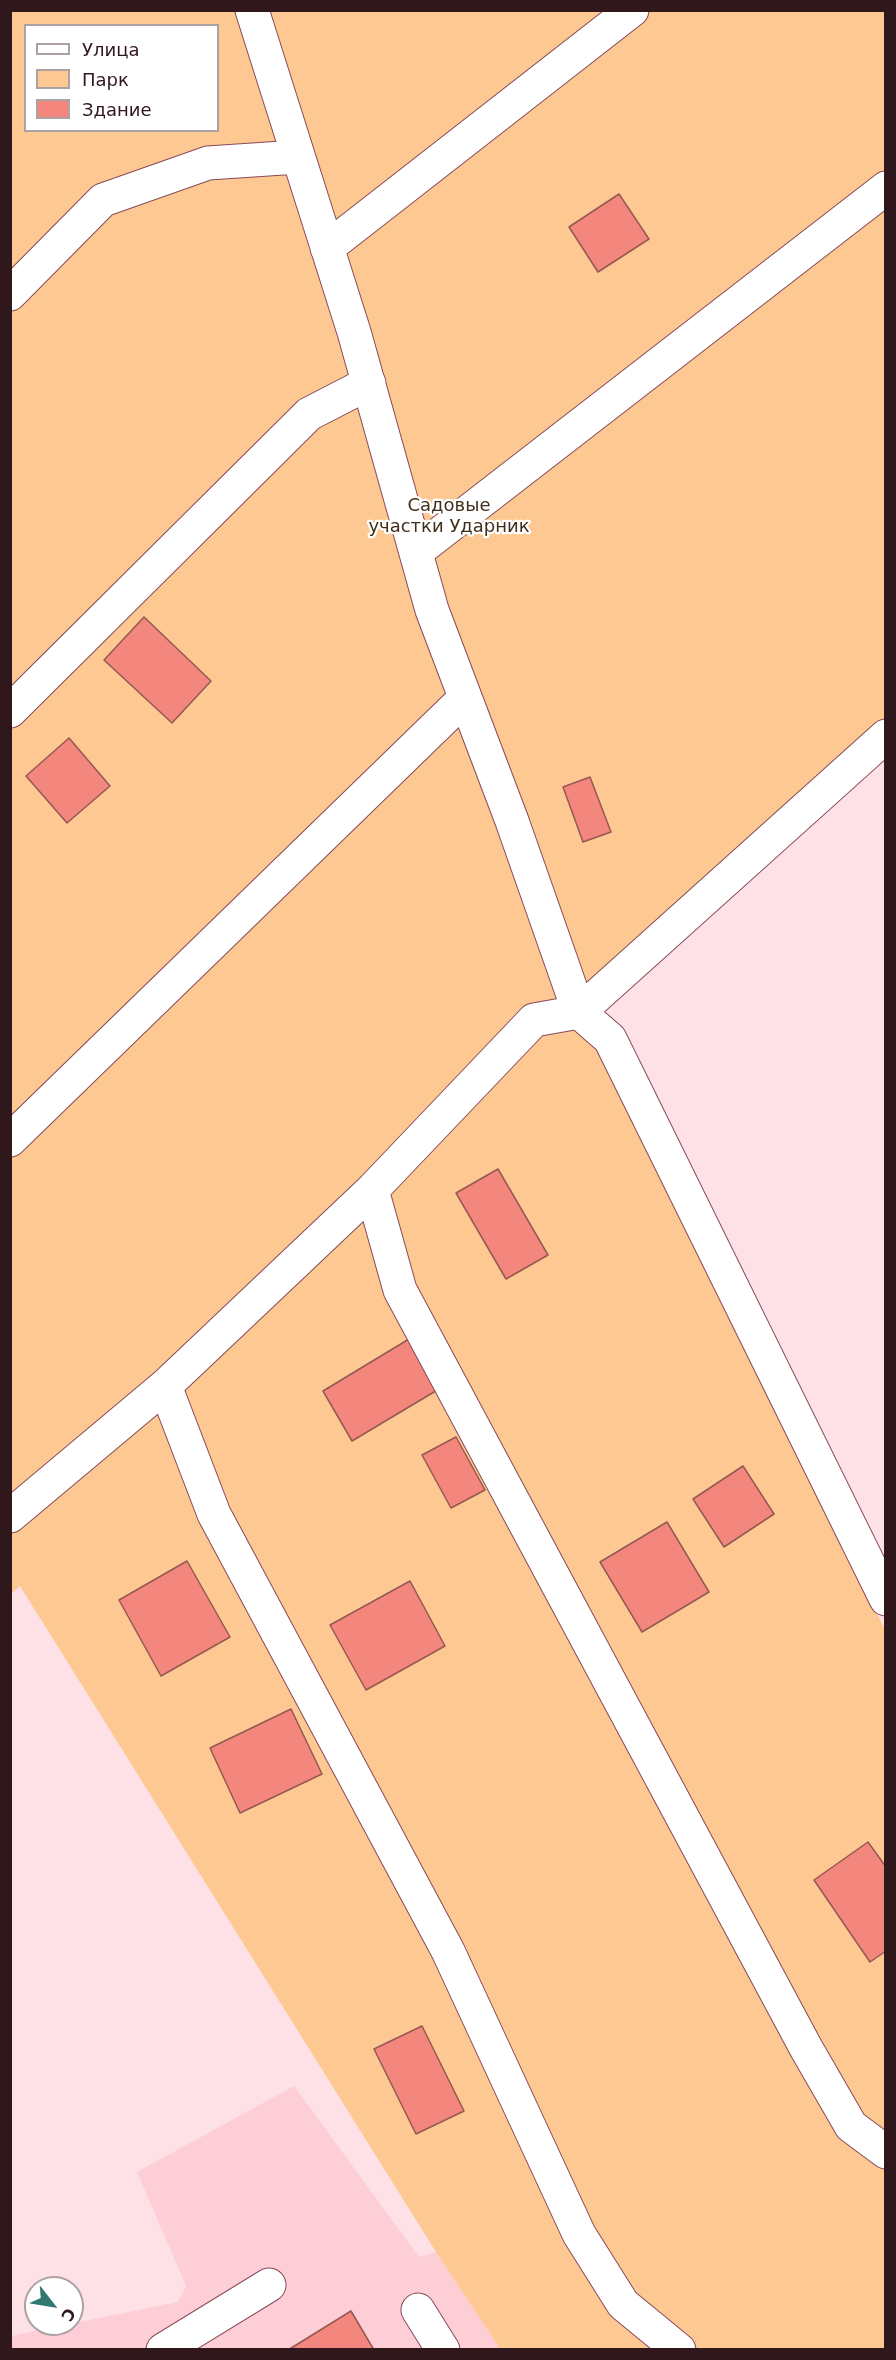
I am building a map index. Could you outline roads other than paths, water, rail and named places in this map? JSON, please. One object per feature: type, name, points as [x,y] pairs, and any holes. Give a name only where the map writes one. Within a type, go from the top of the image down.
[{"type":"street","points":[[252,10],[369,383],[432,610],[579,1011],[610,1039],[885,1599]]},
{"type":"street","points":[[327,248],[632,10]]},
{"type":"street","points":[[10,294],[103,200],[208,163],[298,157]]},
{"type":"street","points":[[416,552],[885,188]]},
{"type":"street","points":[[10,711],[309,414],[369,383]]},
{"type":"street","points":[[10,1140],[465,698]]},
{"type":"street","points":[[10,1516],[165,1386],[372,1190],[534,1020],[579,1011],[708,898],[885,736]]},
{"type":"street","points":[[372,1190],[400,1290],[806,2048],[851,2126],[885,2152]]},
{"type":"street","points":[[165,1386],[214,1514],[447,1952],[579,2234],[623,2304],[679,2349]]},
{"type":"street","points":[[163,2349],[269,2285]]},
{"type":"street","points":[[417,2310],[443,2349]]},
{"type":"park label","name":"Садовые участки Ударник","points":[[449,516]]}]
